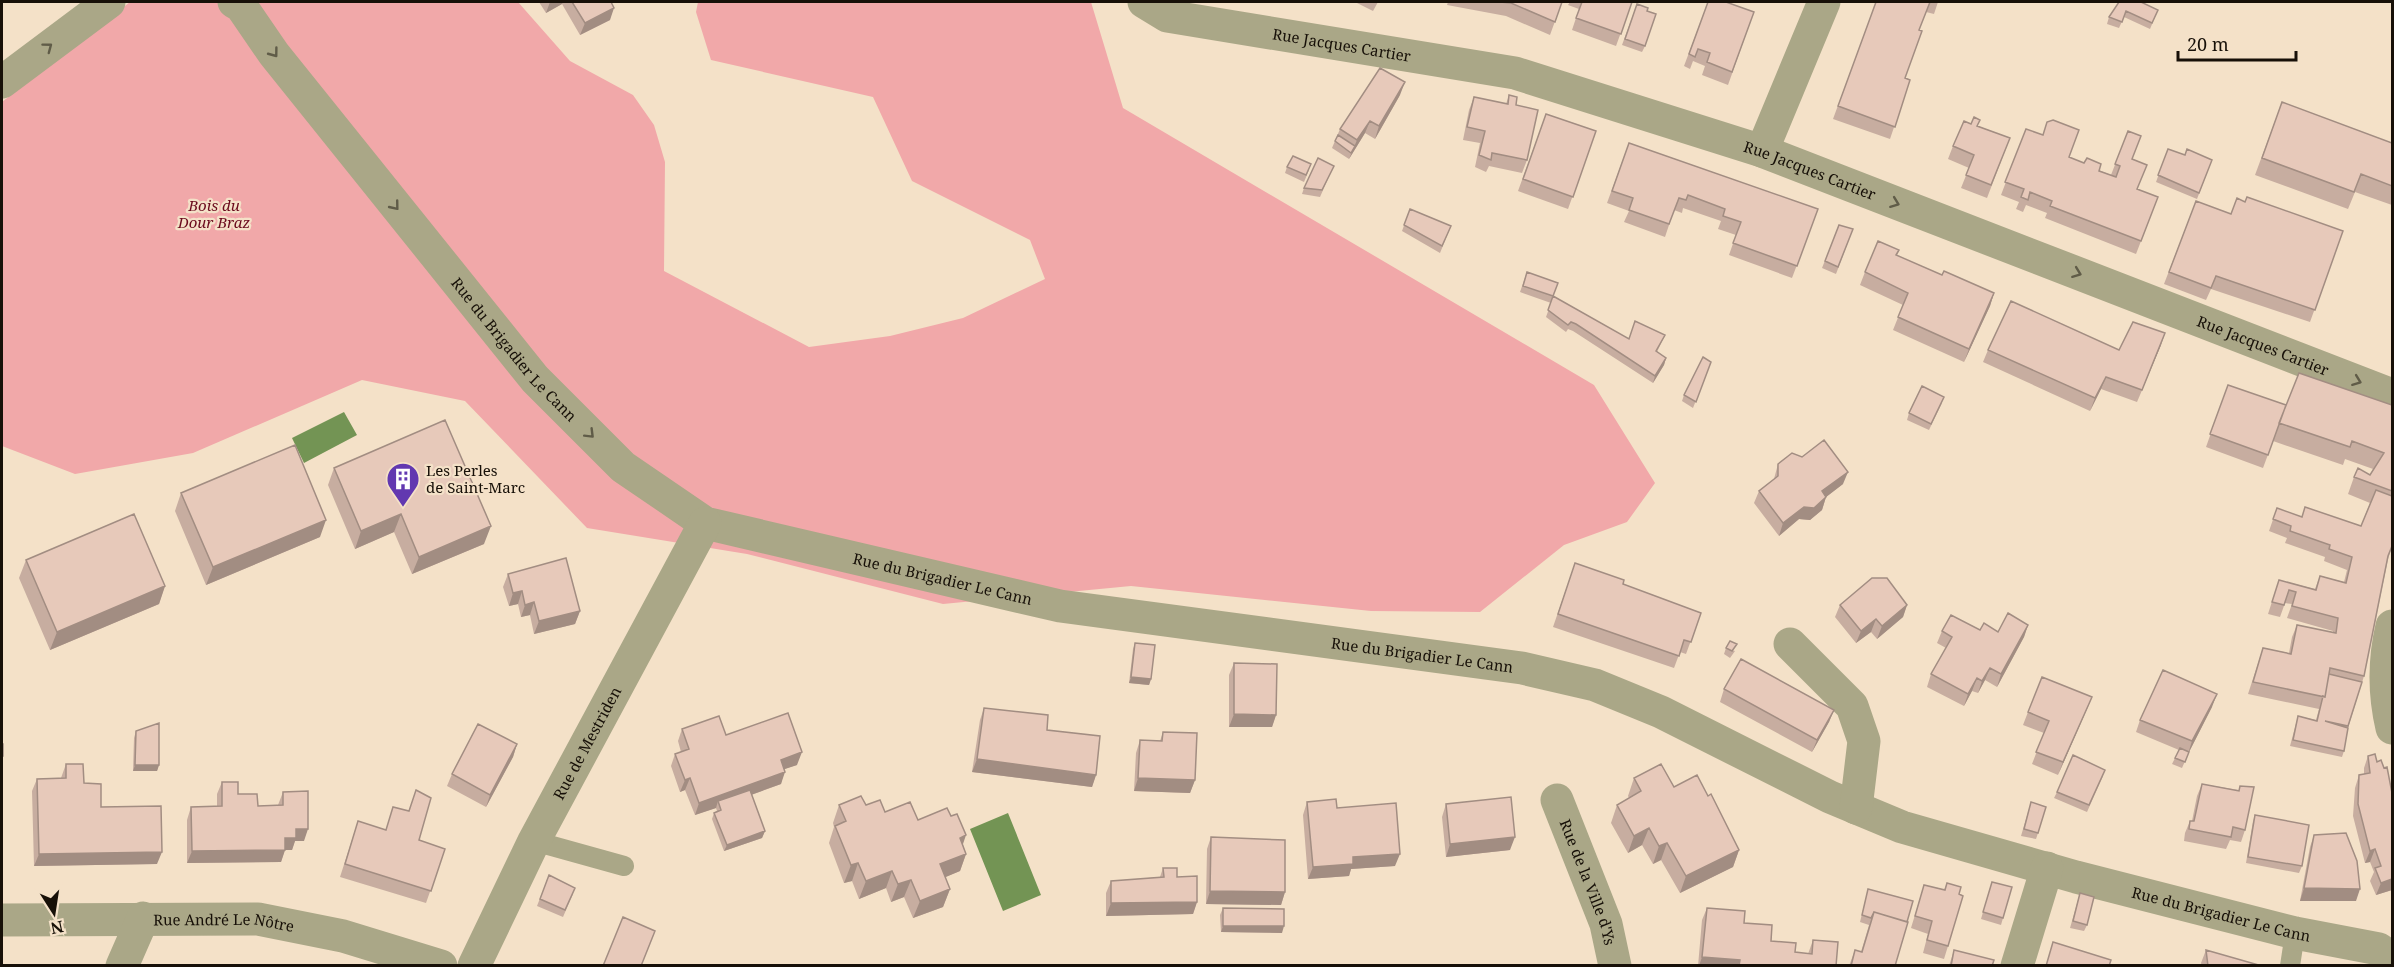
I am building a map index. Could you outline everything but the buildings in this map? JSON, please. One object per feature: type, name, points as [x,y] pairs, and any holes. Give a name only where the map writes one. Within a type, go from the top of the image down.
[{"type":"street","points":[[2,82],[109,2]]},
{"type":"street","name":"Rue du Brigadier Le Cann","points":[[234,2],[241,6],[281,63],[535,379],[623,467],[705,523],[1060,606],[1476,661],[1522,668],[1595,685],[1661,712],[1856,808],[1902,827],[2047,868],[2295,933],[2379,949],[2392,959]]},
{"type":"street","name":"Rue Jacques Cartier","points":[[1144,2],[1167,16],[1210,12],[1515,73],[1762,151],[2392,394]]},
{"type":"street","points":[[1762,151],[1824,2]]},
{"type":"street","name":"Rue de Mestriden","points":[[474,966],[534,841],[705,523]]},
{"type":"street","points":[[2392,626],[2388,644],[2385,695],[2392,728]]},
{"type":"street","points":[[1790,644],[1852,706],[1864,741],[1856,808]]},
{"type":"street","name":"Rue de la Ville d'Ys","points":[[1557,800],[1606,924],[1615,966]]},
{"type":"street","points":[[2017,966],[2047,868]]},
{"type":"street","points":[[122,966],[143,918]]},
{"type":"street","name":"Rue André Le Nôtre","points":[[2,920],[258,919],[343,936],[441,966]]},
{"type":"lane","points":[[534,841],[624,866]]},
{"type":"lane","points":[[2290,966],[2295,933]]},
{"type":"green space","name":"Bois du Dour Braz","points":[[130,2],[518,2],[570,61],[633,95],[654,125],[665,162],[664,271],[809,347],[890,336],[963,318],[1045,279],[1030,240],[912,181],[873,97],[711,60],[696,12],[698,2],[1091,2],[1123,108],[1594,385],[1655,483],[1627,522],[1564,545],[1480,612],[1371,611],[1131,586],[943,604],[747,554],[587,528],[465,401],[362,380],[193,453],[75,474],[2,446],[2,102]]},
{"type":"shaded area","points":[[344,412],[357,435],[304,463],[292,438]]},
{"type":"shaded area","points":[[1008,813],[1041,895],[1003,911],[970,829]]},
{"type":"place","name":"Les Perles de Saint-Marc","points":[[403,508]]}]
